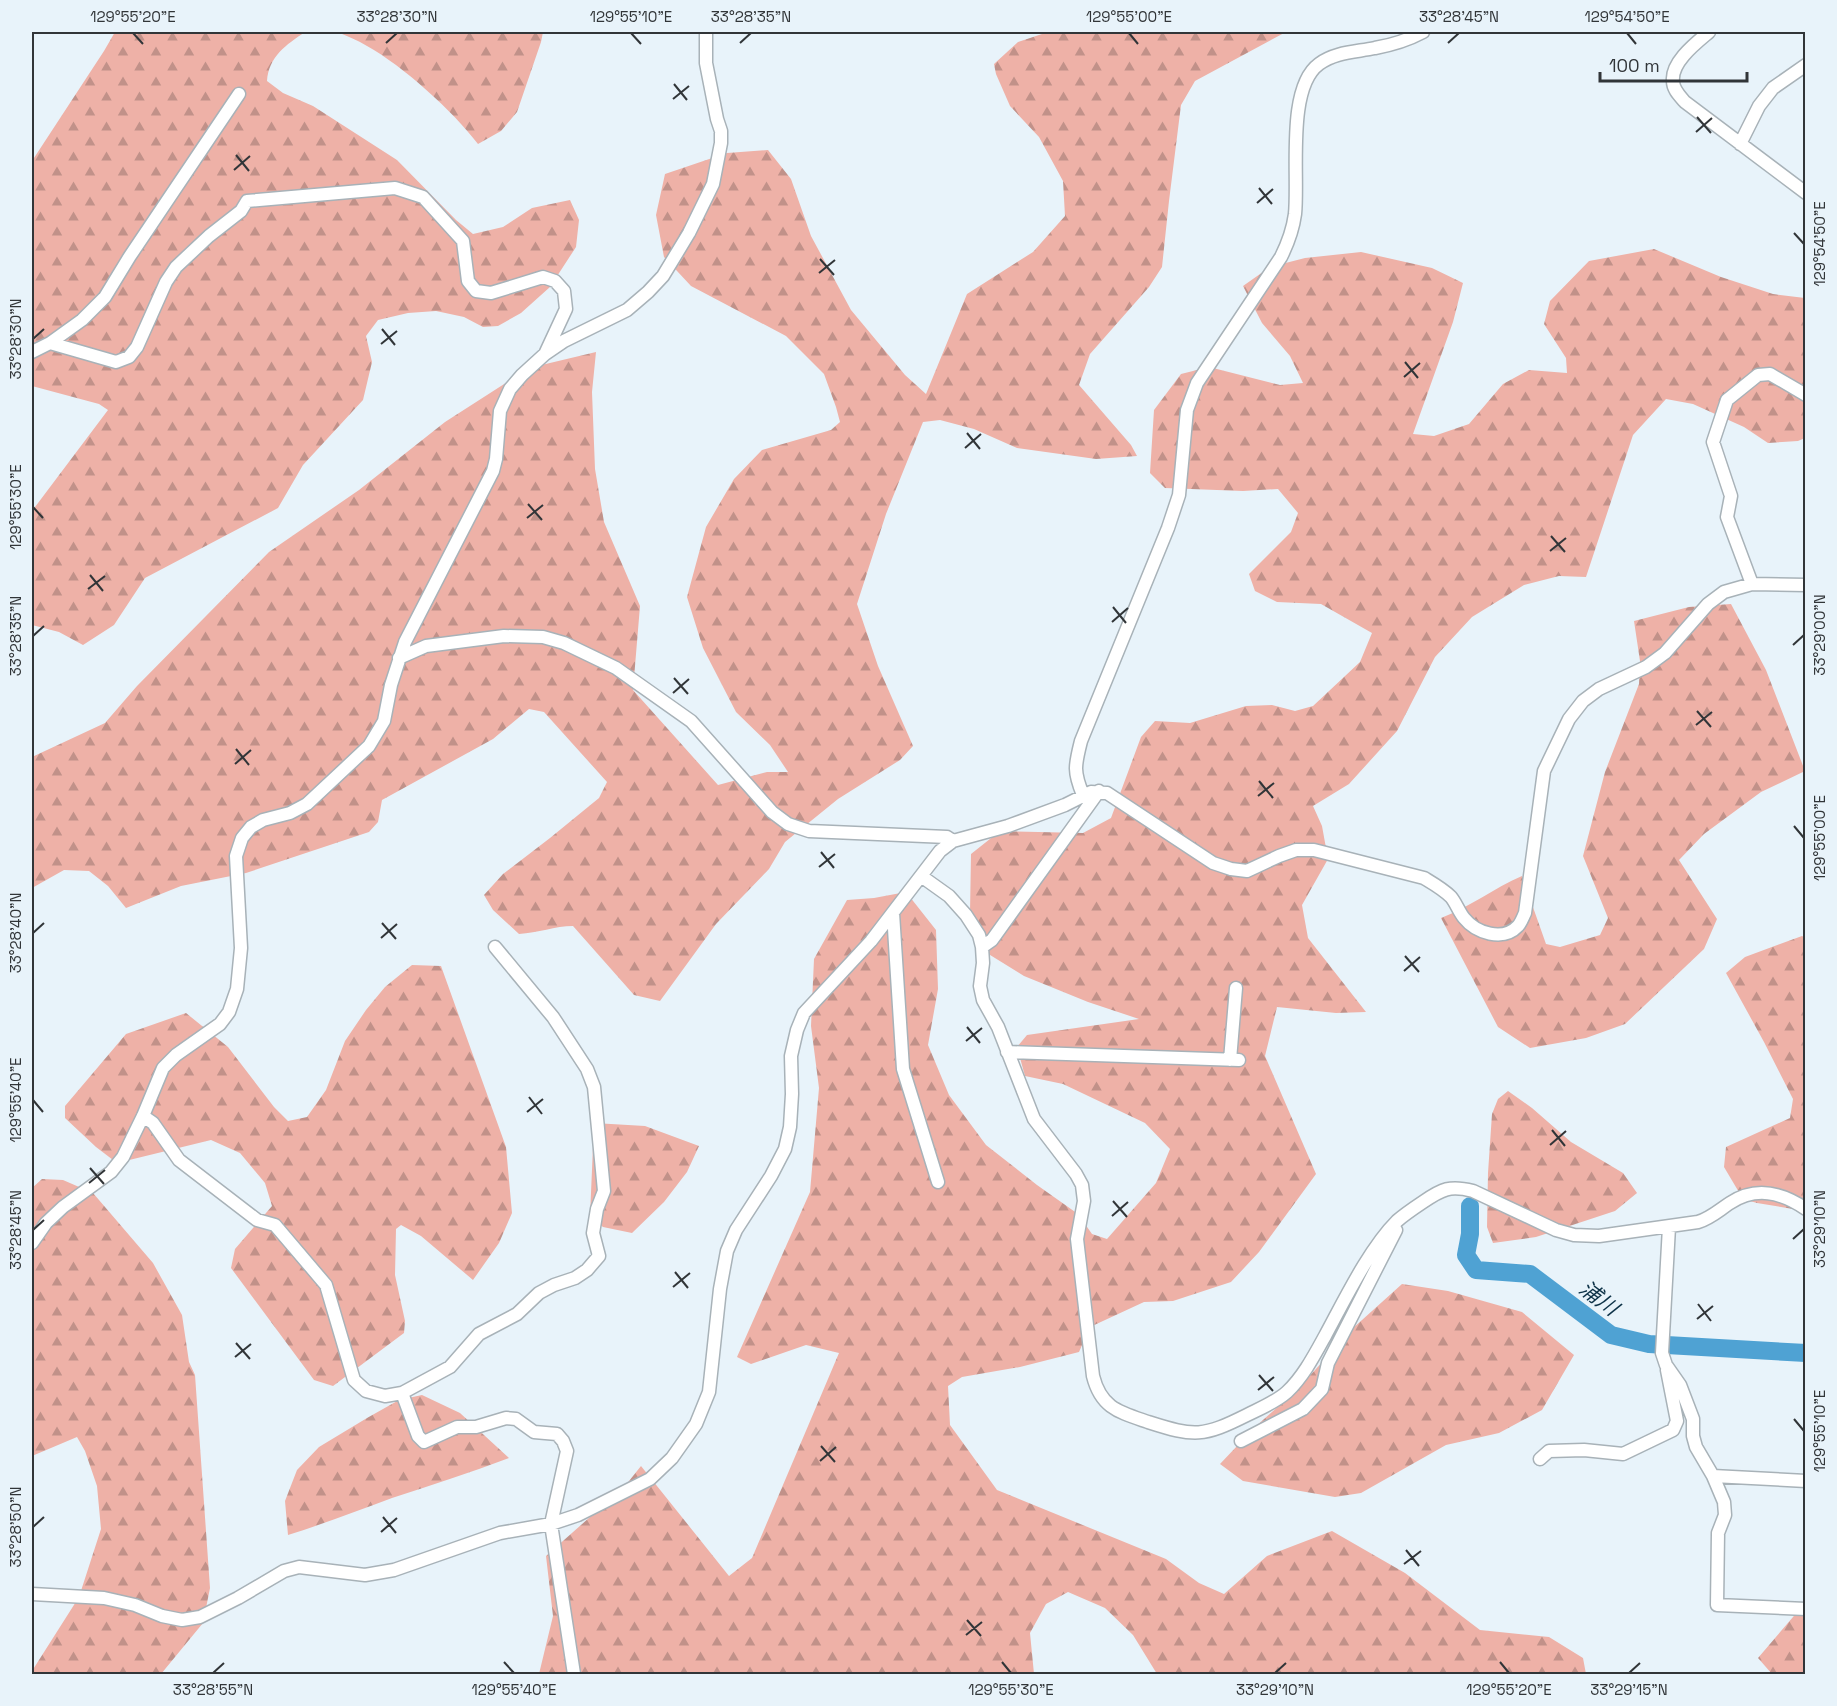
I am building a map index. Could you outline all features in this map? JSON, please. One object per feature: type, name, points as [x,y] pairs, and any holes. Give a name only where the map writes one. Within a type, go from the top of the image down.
[{"type":"street","points":[[32,1243],[46,1223],[111,1172],[123,1157],[163,1068],[176,1055],[220,1024],[230,1012],[237,989],[241,948],[236,856],[242,838],[251,827],[263,820],[290,813],[307,804],[369,746],[384,721],[391,685],[405,642],[493,471],[500,411],[510,389],[545,354],[564,341],[627,310],[648,292],[663,276],[689,233],[712,184],[721,143],[706,63],[706,32]]},
{"type":"street","points":[[1083,795],[1077,782],[1075,768],[1081,741],[1168,528],[1179,495],[1190,399],[1197,383],[1281,257],[1290,238],[1295,213],[1298,105],[1303,85],[1317,65],[1326,60],[1338,55],[1401,41],[1423,32]]},
{"type":"street","points":[[1709,32],[1687,51],[1674,70],[1672,81],[1676,91],[1685,102],[1806,193]]},
{"type":"street","points":[[1740,144],[1759,106],[1773,88],[1806,65]]},
{"type":"street","points":[[32,352],[50,343],[82,320],[105,297],[239,94]]},
{"type":"street","points":[[50,343],[116,362],[129,357],[137,347],[166,282],[176,267],[208,236],[241,211],[247,201],[395,188],[423,197],[463,241],[468,281],[476,291],[491,293],[543,277],[555,281],[564,291],[566,309],[545,354]]},
{"type":"street","points":[[1752,584],[1726,517],[1731,496],[1713,442],[1727,400],[1758,375],[1770,374],[1806,395]]},
{"type":"street","points":[[32,1594],[104,1598],[182,1620],[200,1617],[284,1571],[299,1567],[365,1575],[394,1570],[500,1533],[551,1524],[578,1515],[650,1479],[672,1458],[696,1424],[709,1392],[720,1289],[728,1251],[736,1230],[771,1176],[785,1149],[790,1127],[791,1056],[804,1013],[849,967],[940,851],[953,841],[1008,826],[1065,805],[1083,795],[1099,791],[1107,793],[1214,863],[1231,869],[1247,871],[1296,850],[1314,850],[1424,878],[1440,887],[1452,899],[1464,918],[1476,928],[1492,934],[1506,933],[1518,926],[1525,913],[1544,771],[1569,719],[1583,701],[1599,689],[1646,667],[1665,653],[1708,604],[1725,592],[1752,584],[1806,585]]},
{"type":"street","points":[[399,658],[426,646],[504,636],[543,637],[564,643],[616,668],[691,721],[772,812],[788,824],[809,831],[947,837],[953,841]]},
{"type":"street","points":[[982,947],[992,940],[1099,791]]},
{"type":"street","points":[[921,876],[949,896],[966,915],[979,935],[983,963],[980,986],[983,1000],[998,1027],[1034,1119],[1082,1185],[1084,1201],[1077,1239],[1093,1376],[1096,1389],[1102,1399],[1114,1409],[1182,1432],[1197,1433],[1213,1431],[1270,1404],[1286,1393],[1300,1378],[1381,1240],[1408,1212],[1437,1192],[1449,1188],[1459,1187],[1473,1191],[1556,1230],[1574,1235],[1599,1236],[1698,1222],[1708,1219],[1740,1197],[1754,1192],[1780,1195],[1806,1209]]},
{"type":"street","points":[[893,912],[903,1069],[938,1182]]},
{"type":"street","points":[[143,1116],[153,1123],[179,1160],[257,1220],[275,1225],[326,1285],[354,1380],[366,1391],[385,1396],[402,1393],[450,1367],[480,1334],[517,1314],[539,1293],[587,1270],[599,1256],[593,1233],[597,1209],[604,1191],[594,1088],[587,1069],[554,1017],[495,947]]},
{"type":"street","points":[[1007,1052],[1234,1060],[1236,988]]},
{"type":"street","points":[[1241,1441],[1303,1410],[1322,1389],[1328,1363],[1396,1230],[1396,1223]]},
{"type":"street","points":[[1540,1459],[1549,1451],[1584,1450],[1623,1454],[1673,1430],[1677,1420],[1662,1353],[1669,1227]]},
{"type":"street","points":[[1666,1365],[1680,1385],[1693,1419],[1693,1436],[1696,1447],[1713,1476],[1724,1502],[1725,1515],[1718,1533],[1717,1605],[1806,1609]]},
{"type":"street","points":[[402,1393],[418,1436],[424,1442],[457,1427],[476,1427],[506,1418],[516,1419],[534,1432],[557,1434],[563,1441],[567,1451],[551,1524],[574,1674]]},
{"type":"street","points":[[1713,1476],[1806,1481]]},
{"type":"green space","points":[[115,32],[305,32],[275,58],[268,72],[267,81],[283,93],[313,106],[397,160],[456,220],[473,234],[503,227],[532,208],[570,200],[579,220],[576,247],[550,287],[521,313],[498,326],[483,327],[464,317],[436,311],[408,313],[378,320],[366,336],[372,362],[363,400],[303,465],[278,508],[145,578],[114,625],[83,645],[59,632],[32,625],[32,511],[108,410],[99,404],[32,386],[32,161]]},
{"type":"green space","points":[[337,32],[543,32],[517,112],[501,131],[478,144],[427,90],[396,65],[367,46]]},
{"type":"green space","points":[[1048,32],[1286,32],[1195,81],[1181,105],[1162,267],[1149,287],[1090,354],[1079,385],[1131,445],[1137,456],[1096,459],[1017,448],[974,429],[940,420],[923,422],[886,514],[857,604],[878,666],[913,746],[900,760],[838,799],[785,842],[769,869],[716,924],[660,1001],[634,995],[573,926],[519,934],[493,910],[484,895],[503,874],[599,798],[607,782],[544,712],[529,709],[493,739],[382,800],[378,822],[369,832],[246,873],[181,886],[126,908],[108,886],[89,871],[64,870],[32,888],[32,757],[105,723],[137,686],[269,552],[359,490],[445,422],[529,368],[596,352],[592,392],[595,469],[604,522],[640,606],[633,690],[718,785],[767,772],[788,772],[770,745],[736,712],[703,648],[687,597],[706,527],[734,479],[762,450],[831,430],[840,422],[824,374],[786,336],[691,286],[664,257],[656,215],[665,174],[727,153],[768,150],[791,179],[811,236],[851,310],[905,375],[926,394],[967,294],[1033,252],[1065,216],[1063,181],[1039,137],[1010,106],[994,64],[1018,42]]},
{"type":"green space","points":[[1654,249],[1721,277],[1773,294],[1805,298],[1805,438],[1798,441],[1768,443],[1744,427],[1693,404],[1666,399],[1633,435],[1586,577],[1559,576],[1524,585],[1472,617],[1435,657],[1397,731],[1349,784],[1313,806],[1322,826],[1328,859],[1302,905],[1308,938],[1366,1012],[1336,1013],[1277,1007],[1265,1056],[1316,1174],[1259,1252],[1231,1282],[1173,1301],[1144,1302],[1090,1327],[1079,1352],[1020,1367],[962,1377],[948,1386],[950,1425],[997,1490],[1166,1559],[1199,1583],[1224,1594],[1267,1556],[1332,1531],[1405,1573],[1480,1630],[1549,1637],[1583,1658],[1586,1674],[1157,1674],[1133,1635],[1105,1608],[1068,1592],[1046,1604],[1030,1633],[1034,1674],[539,1674],[553,1616],[546,1556],[625,1486],[641,1466],[729,1576],[752,1558],[839,1353],[806,1345],[751,1364],[737,1357],[810,1192],[819,1088],[811,1026],[814,959],[847,900],[906,892],[936,930],[938,989],[928,1045],[949,1095],[986,1145],[1078,1214],[1092,1234],[1107,1239],[1156,1183],[1170,1149],[1145,1123],[1063,1084],[1025,1076],[1017,1047],[1027,1035],[1139,1019],[1088,1002],[1024,976],[982,950],[970,913],[971,854],[1000,831],[1083,833],[1111,818],[1141,737],[1155,721],[1190,723],[1246,706],[1272,705],[1295,711],[1313,706],[1360,662],[1372,633],[1321,604],[1277,602],[1255,591],[1249,574],[1291,532],[1298,513],[1278,489],[1243,491],[1165,488],[1150,473],[1154,410],[1181,374],[1209,367],[1280,385],[1303,383],[1290,356],[1262,323],[1243,286],[1270,267],[1305,258],[1361,252],[1432,268],[1463,283],[1453,322],[1413,434],[1434,436],[1469,424],[1503,384],[1529,370],[1567,373],[1566,358],[1544,324],[1550,301],[1589,261]]},
{"type":"green space","points":[[1731,604],[1766,670],[1805,771],[1761,792],[1704,834],[1679,860],[1717,919],[1704,949],[1625,1024],[1586,1038],[1530,1048],[1498,1027],[1441,918],[1522,876],[1546,944],[1560,947],[1600,935],[1608,918],[1583,856],[1605,772],[1639,684],[1640,661],[1634,621],[1689,607]]},
{"type":"green space","points":[[1802,936],[1806,938],[1805,1211],[1743,1199],[1724,1167],[1726,1147],[1790,1118],[1793,1099],[1726,973],[1745,957]]},
{"type":"green space","points":[[412,965],[441,966],[506,1147],[512,1213],[499,1243],[473,1280],[421,1236],[401,1225],[396,1229],[395,1275],[405,1321],[404,1333],[333,1386],[314,1380],[231,1268],[235,1249],[272,1206],[265,1183],[240,1153],[211,1140],[117,1163],[65,1118],[65,1106],[126,1034],[186,1013],[228,1047],[274,1107],[288,1121],[307,1117],[326,1090],[345,1041],[366,1010],[385,987]]},
{"type":"green space","points":[[1508,1091],[1532,1108],[1571,1142],[1623,1173],[1637,1193],[1615,1211],[1536,1237],[1493,1243],[1487,1227],[1492,1114],[1498,1099]]},
{"type":"green space","points":[[594,1123],[645,1126],[699,1146],[687,1172],[664,1202],[632,1233],[603,1227],[590,1216]]},
{"type":"green space","points":[[42,1179],[63,1180],[93,1193],[153,1263],[182,1315],[189,1362],[195,1375],[210,1588],[203,1623],[161,1674],[32,1674],[79,1597],[101,1529],[97,1486],[85,1451],[77,1437],[32,1456],[32,1188]]},
{"type":"green space","points":[[1402,1284],[1448,1291],[1522,1312],[1574,1355],[1542,1410],[1499,1433],[1446,1445],[1361,1493],[1335,1497],[1243,1481],[1220,1464],[1255,1427],[1297,1390],[1352,1329]]},
{"type":"green space","points":[[422,1395],[460,1413],[509,1458],[288,1535],[285,1501],[297,1470],[319,1447],[399,1400]]},
{"type":"green space","points":[[1805,1603],[1805,1674],[1772,1674],[1758,1658]]},
{"type":"waterway","name":"浦川","points":[[1470,1206],[1470,1234],[1466,1255],[1476,1270],[1530,1274],[1611,1335],[1649,1344],[1806,1353]]}]
